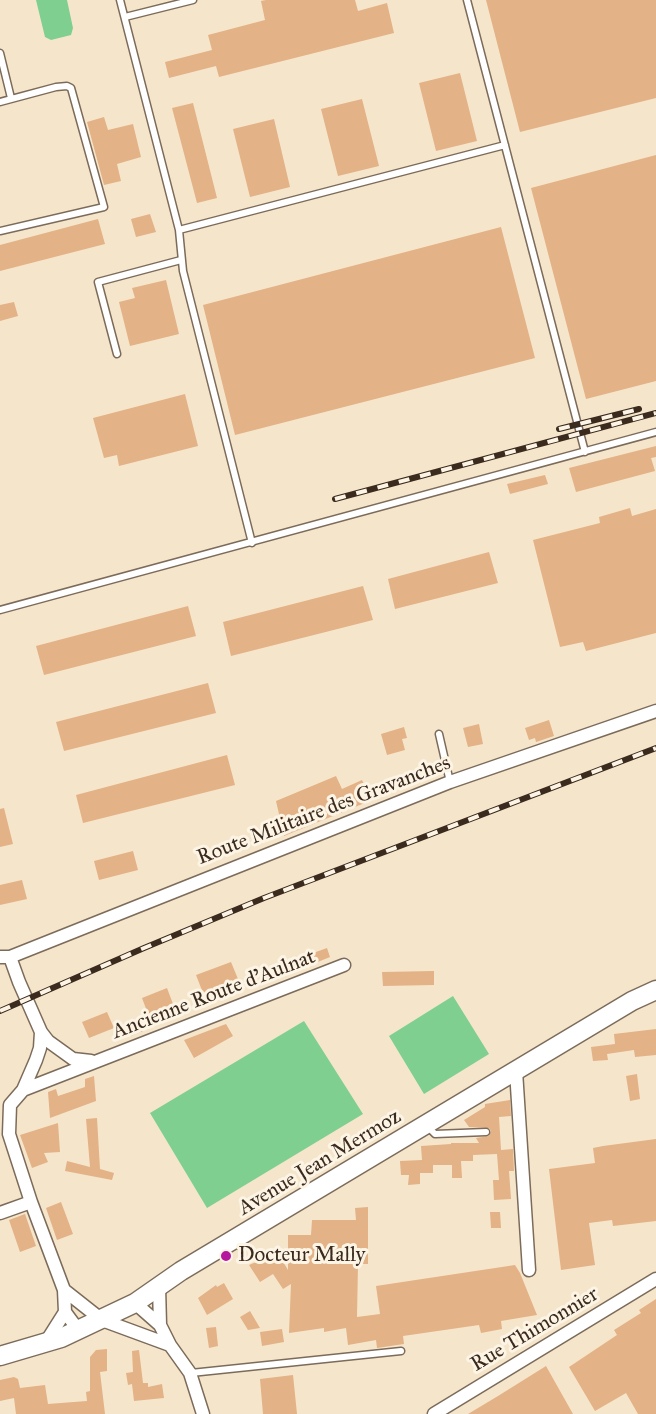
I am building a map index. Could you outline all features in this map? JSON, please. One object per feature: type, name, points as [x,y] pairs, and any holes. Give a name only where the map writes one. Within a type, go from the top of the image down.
[{"type":"main road","name":"Avenue Jean Mermoz","points":[[0,1356],[79,1330],[135,1303],[181,1271],[632,1002],[656,990]]},
{"type":"street","name":"Route Militaire des Gravanches","points":[[5,957],[450,782],[656,711]]},
{"type":"street","points":[[5,957],[39,1027],[40,1048],[20,1093],[10,1105],[9,1134],[31,1202],[64,1290],[65,1312],[46,1342]]},
{"type":"street","name":"Ancienne Route d'Aulnat","points":[[0,1101],[344,965]]},
{"type":"street","name":"Ancienne Route d'Aulnat","points":[[39,1027],[60,1051],[73,1059],[84,1062],[98,1061]]},
{"type":"street","points":[[516,1071],[529,1270]]},
{"type":"street","points":[[0,1213],[31,1202]]},
{"type":"street","name":"Rue Thimonnier","points":[[434,1414],[656,1279]]},
{"type":"street","points":[[159,1286],[160,1325]]},
{"type":"street","points":[[64,1290],[102,1320],[170,1345]]},
{"type":"street","points":[[135,1303],[160,1325],[170,1345],[190,1373],[203,1414]]},
{"type":"street","points":[[65,1312],[79,1330]]},
{"type":"lane","points":[[120,0],[179,230],[181,260],[252,543]]},
{"type":"lane","points":[[125,17],[193,0]]},
{"type":"lane","points":[[467,0],[585,452]]},
{"type":"lane","points":[[0,54],[11,98]]},
{"type":"lane","points":[[0,102],[62,86],[71,88],[104,207],[0,231]]},
{"type":"lane","points":[[179,230],[505,145]]},
{"type":"lane","points":[[117,354],[98,282],[181,260]]},
{"type":"lane","points":[[0,610],[656,432]]},
{"type":"lane","points":[[439,734],[450,782]]},
{"type":"lane","points":[[426,1126],[435,1134],[486,1132]]},
{"type":"lane","points":[[190,1373],[401,1351]]},
{"type":"green space","points":[[36,0],[67,0],[73,28],[71,35],[51,40],[45,37]]},
{"type":"green space","points":[[453,996],[489,1054],[424,1094],[389,1036]]},
{"type":"green space","points":[[304,1021],[363,1114],[207,1208],[150,1113]]},
{"type":"building","points":[[355,0],[358,11],[387,3],[394,33],[219,77],[216,66],[169,78],[165,62],[212,50],[208,35],[265,20],[261,1]]},
{"type":"building","points":[[486,0],[656,0],[656,98],[520,132]]},
{"type":"building","points":[[460,73],[477,141],[436,151],[419,83]]},
{"type":"building","points":[[362,99],[379,166],[338,176],[321,109]]},
{"type":"building","points":[[193,103],[217,198],[197,203],[172,108]]},
{"type":"building","points":[[104,117],[108,130],[133,124],[141,157],[117,164],[121,181],[104,185],[87,122]]},
{"type":"building","points":[[274,119],[290,187],[250,197],[233,129]]},
{"type":"building","points":[[656,155],[656,381],[586,399],[531,188]]},
{"type":"building","points":[[150,214],[156,232],[136,237],[131,219]]},
{"type":"building","points":[[98,219],[105,244],[0,271],[0,245]]},
{"type":"building","points":[[501,227],[535,358],[235,435],[203,305]]},
{"type":"building","points":[[166,280],[179,334],[130,346],[119,302],[135,298],[132,288]]},
{"type":"building","points":[[14,302],[18,316],[0,321],[0,305]]},
{"type":"building","points":[[185,394],[198,446],[119,466],[117,455],[104,458],[93,418]]},
{"type":"building","points":[[656,446],[656,457],[651,458],[655,471],[576,492],[569,468]]},
{"type":"building","points":[[545,475],[548,484],[510,494],[507,484]]},
{"type":"building","points":[[630,508],[632,516],[656,509],[656,633],[586,651],[583,642],[560,647],[533,540],[600,523],[599,517]]},
{"type":"building","points":[[489,552],[498,583],[395,609],[388,579]]},
{"type":"building","points":[[363,586],[373,620],[231,656],[223,622]]},
{"type":"building","points":[[188,606],[196,636],[44,675],[36,646]]},
{"type":"building","points":[[208,683],[216,713],[64,751],[56,722]]},
{"type":"building","points":[[549,720],[554,736],[536,742],[535,738],[529,740],[525,728]]},
{"type":"building","points":[[479,724],[483,744],[468,747],[463,728]]},
{"type":"building","points":[[404,727],[407,738],[402,739],[405,750],[387,755],[381,734]]},
{"type":"building","points":[[227,755],[235,785],[83,823],[76,795]]},
{"type":"building","points":[[336,776],[342,789],[362,780],[372,800],[284,836],[276,801]]},
{"type":"building","points":[[4,808],[13,844],[0,847],[0,809]]},
{"type":"building","points":[[133,851],[138,870],[99,880],[94,861]]},
{"type":"building","points":[[22,880],[27,899],[0,905],[0,885]]},
{"type":"building","points":[[327,948],[330,957],[298,970],[294,960]]},
{"type":"building","points":[[231,962],[238,979],[203,993],[196,975]]},
{"type":"building","points":[[434,971],[434,985],[383,986],[382,972]]},
{"type":"building","points":[[167,988],[173,1004],[148,1014],[142,998]]},
{"type":"building","points":[[107,1012],[114,1028],[89,1038],[82,1022]]},
{"type":"building","points":[[139,1020],[143,1031],[131,1036],[127,1025]]},
{"type":"building","points":[[226,1024],[233,1036],[194,1058],[184,1040]]},
{"type":"building","points":[[656,1029],[656,1055],[635,1057],[634,1050],[607,1054],[608,1060],[593,1061],[591,1047],[615,1044],[614,1034]]},
{"type":"building","points":[[637,1074],[640,1099],[630,1101],[626,1076]]},
{"type":"building","points":[[94,1076],[96,1101],[50,1118],[48,1092],[56,1089],[58,1096],[85,1087],[85,1079]]},
{"type":"building","points":[[510,1100],[511,1116],[499,1117],[501,1150],[513,1149],[514,1171],[509,1171],[511,1199],[494,1200],[493,1180],[499,1180],[497,1154],[473,1155],[473,1161],[461,1161],[462,1178],[452,1178],[452,1165],[433,1165],[433,1173],[420,1173],[420,1184],[408,1185],[409,1175],[401,1175],[400,1161],[422,1160],[421,1146],[479,1143],[476,1138],[489,1136],[491,1131],[489,1128],[469,1127],[464,1120],[485,1107],[485,1104]]},
{"type":"building","points":[[97,1118],[100,1169],[114,1173],[112,1180],[65,1171],[67,1161],[90,1167],[86,1119]]},
{"type":"building","points":[[58,1123],[60,1152],[44,1153],[48,1162],[32,1168],[20,1135]]},
{"type":"building","points":[[656,1139],[656,1221],[613,1226],[612,1220],[589,1223],[595,1265],[561,1270],[549,1169],[595,1163],[593,1148]]},
{"type":"building","points":[[61,1202],[73,1234],[57,1240],[46,1208]]},
{"type":"building","points":[[368,1207],[368,1264],[358,1264],[357,1317],[380,1314],[376,1286],[515,1265],[537,1315],[501,1321],[502,1329],[481,1333],[479,1325],[403,1336],[404,1344],[377,1348],[376,1340],[348,1345],[346,1328],[324,1332],[324,1328],[289,1333],[291,1284],[283,1289],[273,1274],[260,1282],[249,1265],[256,1262],[254,1260],[276,1250],[288,1270],[288,1235],[311,1235],[312,1220],[356,1220],[355,1208]]},
{"type":"building","points":[[490,1212],[500,1212],[501,1228],[491,1228]]},
{"type":"building","points":[[25,1214],[36,1246],[20,1252],[9,1220]]},
{"type":"building","points":[[224,1283],[233,1299],[207,1315],[198,1298],[216,1285],[217,1287]]},
{"type":"building","points":[[656,1299],[656,1414],[638,1414],[626,1393],[595,1411],[569,1367],[617,1335],[614,1330],[641,1313],[639,1310]]},
{"type":"building","points":[[250,1311],[260,1328],[248,1330],[240,1317]]},
{"type":"building","points":[[216,1327],[218,1346],[209,1348],[206,1328]]},
{"type":"building","points":[[282,1329],[284,1342],[262,1346],[260,1332]]},
{"type":"building","points":[[107,1349],[107,1371],[100,1372],[105,1414],[16,1414],[14,1398],[0,1401],[0,1380],[14,1377],[18,1379],[20,1388],[45,1385],[48,1404],[87,1401],[86,1392],[90,1391],[90,1357],[96,1350]]},
{"type":"building","points":[[139,1350],[143,1383],[148,1383],[148,1387],[162,1384],[164,1398],[134,1401],[132,1384],[128,1385],[126,1373],[133,1372],[132,1351]]},
{"type":"building","points":[[546,1366],[573,1414],[468,1414],[498,1396]]},
{"type":"building","points":[[293,1375],[297,1414],[263,1414],[260,1379]]},
{"type":"railway","points":[[559,429],[639,409]]},
{"type":"railway","points":[[335,499],[656,413]]},
{"type":"railway","points":[[0,1011],[264,898],[656,748]]},
{"type":"place","name":"Docteur Mally","points":[[226,1256]]}]
